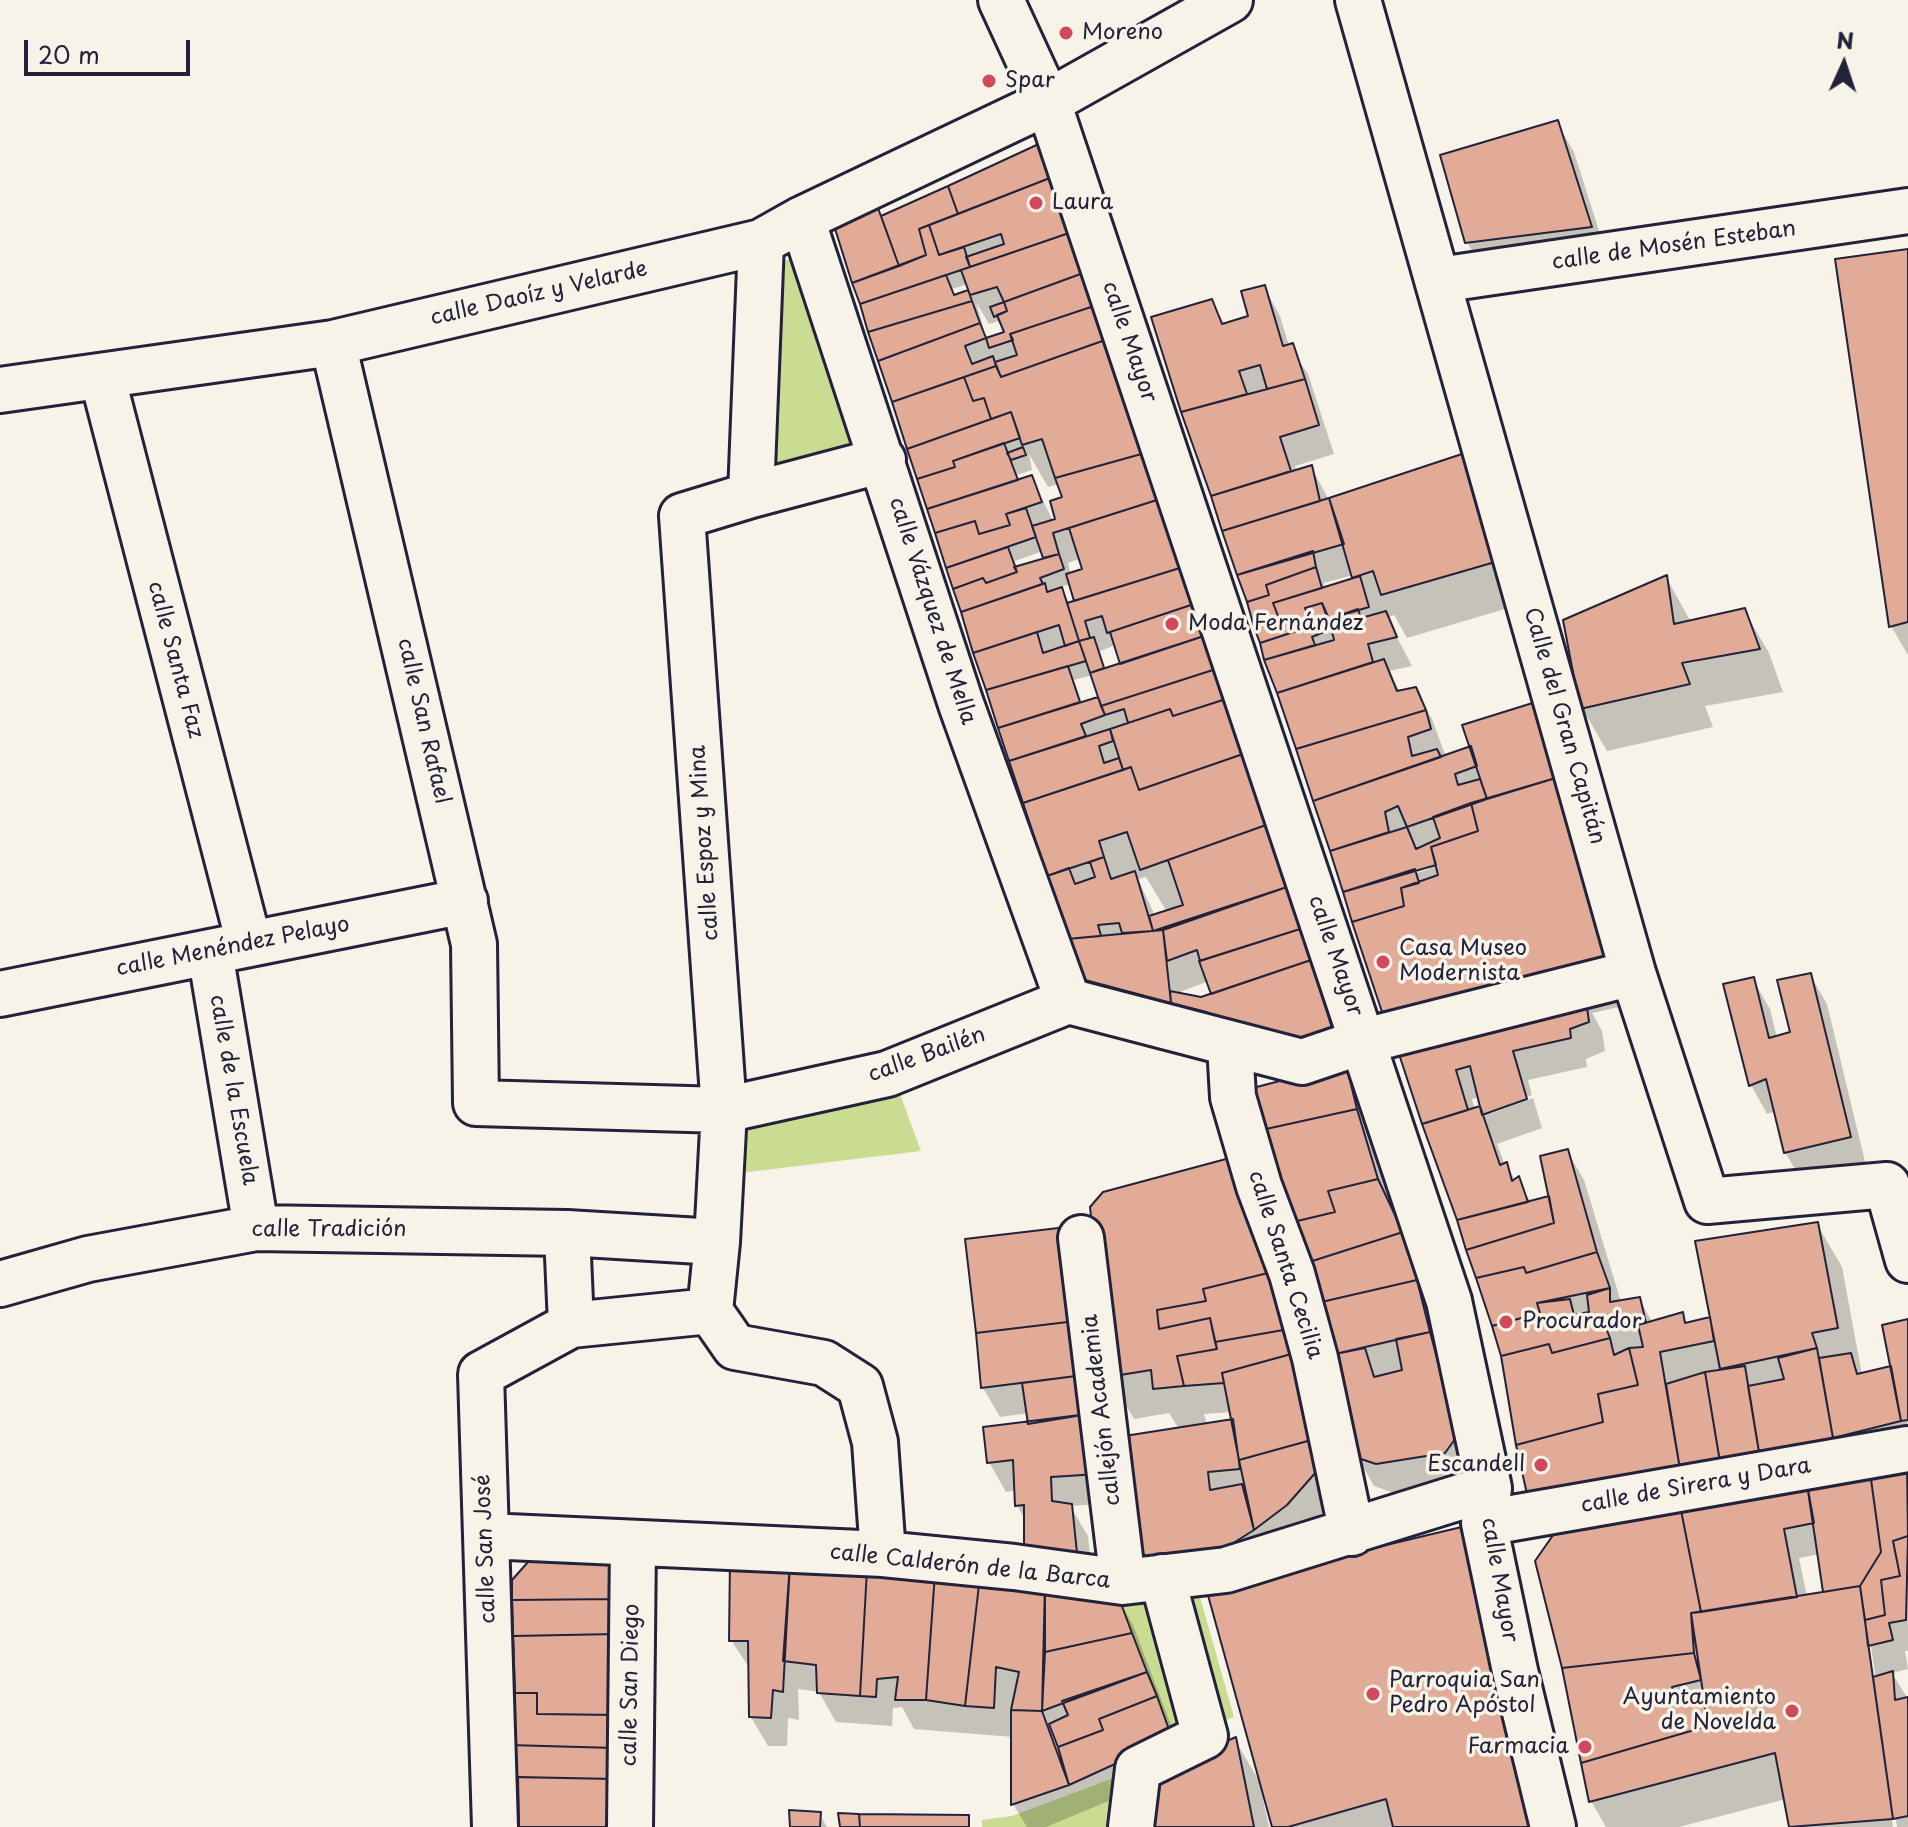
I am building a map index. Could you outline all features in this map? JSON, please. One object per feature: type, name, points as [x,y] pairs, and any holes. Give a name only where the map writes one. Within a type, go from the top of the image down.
[{"type":"street","name":"calle Mayor","points":[[1001,0],[1048,102],[1449,1301],[1515,1671],[1553,1827]]},
{"type":"street","name":"calle Daoíz y Velarde","points":[[0,390],[333,343],[761,242],[802,219],[1048,102],[1230,0]]},
{"type":"street","name":"Calle del Gran Capitán","points":[[1358,0],[1633,973],[1707,1201],[1887,1185],[1908,1260]]},
{"type":"street","name":"calle de Mosén Esteban","points":[[1439,280],[1908,211]]},
{"type":"street","name":"calle Vázquez de Mella","points":[[802,219],[961,704],[1068,1001]]},
{"type":"street","points":[[751,495],[761,242]]},
{"type":"street","name":"calle San Rafael","points":[[333,343],[474,944],[476,1103]]},
{"type":"street","name":"calle Santa Faz","points":[[102,376],[229,948]]},
{"type":"street","name":"calle Espoz y Mina","points":[[710,1311],[724,1110],[682,516],[883,460]]},
{"type":"street","name":"calle Menéndez Pelayo","points":[[0,994],[465,901]]},
{"type":"street","name":"calle de la Escuela","points":[[229,948],[256,1228]]},
{"type":"street","points":[[1068,1001],[1302,1062],[1364,1041],[1633,973]]},
{"type":"street","name":"calle Bailén","points":[[476,1103],[724,1110],[887,1074],[1068,1001]]},
{"type":"street","name":"calle Santa Cecilia","points":[[1230,1045],[1233,1097],[1259,1186],[1304,1316],[1352,1533]]},
{"type":"street","name":"calle Tradición","points":[[0,1284],[88,1259],[256,1228],[567,1233],[717,1242]]},
{"type":"street","points":[[567,1233],[571,1325],[710,1311],[735,1347],[824,1363],[860,1386],[875,1442],[883,1554]]},
{"type":"street","name":"callejón Academia","points":[[1081,1238],[1143,1580],[1205,1736],[1138,1769],[1131,1827]]},
{"type":"street","name":"calle San José","points":[[495,1827],[481,1374],[571,1325]]},
{"type":"street","name":"calle de Sirera y Dara","points":[[1486,1505],[1908,1449]]},
{"type":"street","name":"calle Calderón de la Barca","points":[[486,1536],[883,1554],[1143,1580],[1226,1570],[1352,1533],[1486,1505]]},
{"type":"street","name":"calle San Diego","points":[[630,1827],[633,1543]]},
{"type":"green space","points":[[805,254],[868,446],[763,476],[765,267]]},
{"type":"green space","points":[[899,1091],[921,1151],[732,1174],[737,1120]]},
{"type":"green space","points":[[1198,1590],[1234,1717],[1172,1738],[1117,1593]]},
{"type":"green space","points":[[1130,1772],[1124,1827],[982,1827],[982,1820],[1012,1816]]},
{"type":"building","points":[[1558,120],[1592,227],[1465,243],[1440,155]]},
{"type":"building","points":[[1043,142],[1055,176],[958,214],[948,186]]},
{"type":"building","points":[[1055,176],[1072,232],[970,267],[966,257],[1004,244],[1001,234],[939,255],[929,225]]},
{"type":"building","points":[[948,186],[958,214],[919,229],[926,255],[899,266],[881,216]]},
{"type":"building","points":[[874,197],[899,266],[852,283],[832,219]]},
{"type":"building","points":[[929,225],[939,255],[964,247],[970,267],[860,304],[852,283],[926,255],[919,229]]},
{"type":"building","points":[[1072,232],[1086,272],[1004,302],[997,287],[970,295],[961,270]]},
{"type":"building","points":[[1908,249],[1908,622],[1889,627],[1835,259]]},
{"type":"building","points":[[1086,272],[1097,305],[1010,334],[1013,340],[989,348],[986,338],[1004,332],[997,315],[1007,311],[1004,302]]},
{"type":"building","points":[[946,275],[954,295],[968,290],[972,301],[868,332],[860,304]]},
{"type":"building","points":[[1265,285],[1283,346],[1293,343],[1305,379],[1267,389],[1260,365],[1239,371],[1247,394],[1181,412],[1151,317],[1212,299],[1222,324],[1248,316],[1241,291]]},
{"type":"building","points":[[972,301],[980,323],[878,361],[868,332]]},
{"type":"building","points":[[1004,302],[1007,311],[994,317],[990,307]]},
{"type":"building","points":[[1097,305],[1108,339],[1001,377],[995,362],[1017,355],[1010,334]]},
{"type":"building","points":[[980,323],[986,338],[965,346],[972,364],[993,356],[996,366],[892,402],[878,361]]},
{"type":"building","points":[[1108,339],[1145,453],[1055,478],[1042,439],[1022,445],[1011,412],[991,419],[984,398],[973,401],[964,377],[996,366],[1001,377]]},
{"type":"building","points":[[964,377],[973,401],[984,398],[991,419],[907,449],[892,402]]},
{"type":"building","points":[[1305,379],[1319,425],[1280,437],[1291,471],[1211,496],[1181,412]]},
{"type":"building","points":[[1011,412],[1020,438],[953,461],[955,467],[917,479],[907,449]]},
{"type":"building","points":[[1004,443],[1018,480],[927,509],[917,479],[955,467],[953,461]]},
{"type":"building","points":[[1023,447],[1026,455],[1011,460],[1007,453]]},
{"type":"building","points":[[1471,451],[1502,560],[1381,595],[1373,571],[1352,578],[1329,498]]},
{"type":"building","points":[[1145,453],[1160,499],[1053,533],[1059,554],[1043,558],[1032,526],[1055,519],[1050,501],[1062,497],[1055,478]]},
{"type":"building","points":[[1312,465],[1320,501],[1222,531],[1211,496]]},
{"type":"building","points":[[1032,475],[1042,502],[1006,514],[1010,525],[979,534],[975,521],[935,533],[927,509]]},
{"type":"building","points":[[1329,498],[1344,544],[1237,575],[1222,531]]},
{"type":"building","points":[[1160,499],[1183,567],[1074,601],[1066,574],[1082,569],[1069,528]]},
{"type":"building","points":[[1026,508],[1036,537],[946,568],[935,533],[975,521],[979,534],[1010,525],[1006,514]]},
{"type":"building","points":[[1008,547],[1017,572],[986,583],[983,578],[953,589],[946,568]]},
{"type":"building","points":[[1313,551],[1316,567],[1266,585],[1269,595],[1247,602],[1237,575]]},
{"type":"building","points":[[1059,554],[1064,569],[1040,578],[1043,584],[961,612],[953,589],[983,578],[986,583],[1017,572],[1014,567]]},
{"type":"building","points":[[1183,567],[1194,604],[1107,633],[1102,616],[1085,621],[1090,638],[1079,641],[1067,603]]},
{"type":"building","points":[[1316,567],[1322,588],[1273,603],[1280,621],[1254,627],[1247,602],[1269,595],[1266,585]]},
{"type":"building","points":[[1667,575],[1674,624],[1745,608],[1760,649],[1682,663],[1690,684],[1580,709],[1563,620]]},
{"type":"building","points":[[1360,576],[1369,607],[1329,619],[1322,603],[1305,608],[1312,626],[1260,643],[1254,627],[1280,621],[1273,603]]},
{"type":"building","points":[[1045,583],[1047,592],[1062,587],[1079,641],[1065,646],[1059,625],[973,653],[961,612]]},
{"type":"building","points":[[1322,603],[1331,629],[1312,637],[1315,645],[1264,660],[1260,643],[1312,626],[1305,608]]},
{"type":"building","points":[[1194,604],[1204,636],[1120,664],[1110,632]]},
{"type":"building","points":[[1358,609],[1361,618],[1386,611],[1397,637],[1368,644],[1373,662],[1277,693],[1264,660],[1334,640],[1329,619]]},
{"type":"building","points":[[1037,632],[1043,653],[1079,641],[1086,661],[986,690],[973,653]]},
{"type":"building","points":[[1204,636],[1216,669],[1101,706],[1090,673]]},
{"type":"building","points":[[1094,637],[1104,668],[1090,673],[1079,641]]},
{"type":"building","points":[[1384,659],[1397,691],[1416,687],[1426,710],[1296,749],[1277,693]]},
{"type":"building","points":[[1068,666],[1080,702],[998,728],[986,690]]},
{"type":"building","points":[[1216,669],[1226,699],[1173,716],[1170,709],[1128,723],[1124,709],[1105,715],[1101,706]]},
{"type":"building","points":[[1098,697],[1105,715],[1081,724],[1086,736],[1009,761],[998,728]]},
{"type":"building","points":[[1226,699],[1243,754],[1139,790],[1131,767],[1123,770],[1110,729],[1170,709],[1173,716]]},
{"type":"building","points":[[1539,701],[1559,777],[1487,799],[1462,725]]},
{"type":"building","points":[[1426,710],[1431,729],[1408,737],[1412,756],[1437,749],[1441,757],[1313,801],[1296,749]]},
{"type":"building","points":[[1110,729],[1113,741],[1099,746],[1104,763],[1119,758],[1123,770],[1023,803],[1009,761]]},
{"type":"building","points":[[1471,746],[1477,766],[1455,774],[1458,785],[1480,779],[1487,799],[1407,827],[1398,806],[1385,812],[1389,832],[1330,851],[1313,801]]},
{"type":"building","points":[[1243,754],[1266,825],[1140,870],[1127,832],[1099,841],[1104,857],[1047,876],[1023,803],[1131,767],[1139,790]]},
{"type":"building","points":[[1559,777],[1610,961],[1383,1015],[1352,922],[1404,906],[1401,888],[1438,875],[1431,847],[1478,831],[1471,803]]},
{"type":"building","points":[[1471,803],[1478,831],[1431,847],[1436,865],[1343,892],[1330,851],[1407,827],[1416,849],[1440,838],[1433,817]]},
{"type":"building","points":[[1266,825],[1287,887],[1153,931],[1149,916],[1183,905],[1168,860]]},
{"type":"building","points":[[1104,857],[1111,879],[1135,871],[1153,931],[1122,933],[1119,923],[1098,925],[1101,936],[1067,939],[1047,876],[1069,868],[1075,884],[1095,877],[1090,862]]},
{"type":"building","points":[[1415,869],[1419,883],[1401,888],[1404,906],[1352,922],[1343,892]]},
{"type":"building","points":[[1287,887],[1300,929],[1200,961],[1197,950],[1167,961],[1163,930]]},
{"type":"building","points":[[1300,929],[1311,960],[1211,994],[1199,961]]},
{"type":"building","points":[[1163,930],[1171,1003],[1085,980],[1079,973],[1067,939]]},
{"type":"building","points":[[1311,960],[1333,1031],[1303,1043],[1264,1036],[1206,1012],[1171,1003],[1170,991],[1201,997]]},
{"type":"building","points":[[1811,973],[1851,1137],[1784,1153],[1766,1079],[1749,1086],[1723,984],[1754,977],[1769,1038],[1790,1032],[1777,980]]},
{"type":"building","points":[[1586,1000],[1589,1022],[1570,1029],[1571,1038],[1513,1051],[1527,1099],[1482,1115],[1470,1066],[1456,1070],[1468,1110],[1422,1124],[1395,1042]]},
{"type":"building","points":[[1346,1064],[1357,1109],[1257,1131],[1241,1091]]},
{"type":"building","points":[[1480,1106],[1500,1165],[1507,1162],[1512,1181],[1519,1176],[1528,1202],[1457,1220],[1422,1124]]},
{"type":"building","points":[[1357,1109],[1378,1179],[1328,1191],[1335,1212],[1289,1223],[1257,1131]]},
{"type":"building","points":[[1568,1149],[1597,1252],[1526,1273],[1524,1267],[1476,1278],[1466,1250],[1554,1223],[1540,1156]]},
{"type":"building","points":[[1241,1155],[1276,1271],[1203,1289],[1206,1301],[1157,1310],[1159,1329],[1210,1318],[1217,1349],[1177,1356],[1184,1386],[1153,1389],[1151,1370],[1108,1377],[1090,1207],[1103,1192]]},
{"type":"building","points":[[1378,1179],[1403,1232],[1303,1264],[1289,1223],[1335,1212],[1328,1191]]},
{"type":"building","points":[[1549,1196],[1554,1223],[1466,1250],[1457,1220]]},
{"type":"building","points":[[1818,1222],[1838,1328],[1812,1333],[1817,1348],[1720,1369],[1695,1241]]},
{"type":"building","points":[[1067,1227],[1076,1321],[976,1333],[965,1239]]},
{"type":"building","points":[[1403,1232],[1417,1280],[1317,1303],[1303,1264]]},
{"type":"building","points":[[1597,1252],[1610,1288],[1537,1303],[1540,1313],[1492,1326],[1476,1278],[1524,1267],[1526,1273]]},
{"type":"building","points":[[1276,1271],[1289,1329],[1215,1342],[1210,1318],[1159,1329],[1157,1310],[1206,1301],[1203,1289]]},
{"type":"building","points":[[1417,1280],[1430,1332],[1335,1354],[1317,1303]]},
{"type":"building","points":[[1610,1288],[1610,1302],[1640,1297],[1646,1323],[1606,1328],[1610,1338],[1552,1353],[1549,1344],[1501,1356],[1492,1326],[1540,1313],[1537,1303],[1570,1299],[1574,1315],[1589,1312],[1587,1295]]},
{"type":"building","points":[[1683,1312],[1685,1323],[1710,1317],[1714,1341],[1660,1352],[1680,1469],[1529,1503],[1516,1445],[1603,1422],[1598,1394],[1638,1385],[1629,1348],[1643,1347],[1638,1325]]},
{"type":"building","points":[[1908,1319],[1908,1420],[1901,1421],[1882,1325]]},
{"type":"building","points":[[1076,1321],[1084,1375],[981,1388],[976,1333]]},
{"type":"building","points":[[1289,1329],[1295,1353],[1222,1373],[1224,1383],[1184,1386],[1177,1356],[1217,1349],[1215,1342]]},
{"type":"building","points":[[1430,1332],[1458,1435],[1445,1453],[1376,1464],[1355,1457],[1335,1354],[1365,1348],[1374,1377],[1402,1370],[1396,1339]]},
{"type":"building","points":[[1610,1338],[1614,1355],[1629,1348],[1638,1385],[1598,1394],[1603,1422],[1516,1445],[1501,1356],[1549,1344],[1552,1353]]},
{"type":"building","points":[[1817,1348],[1833,1438],[1759,1452],[1748,1386],[1784,1379],[1778,1358]]},
{"type":"building","points":[[1295,1353],[1315,1439],[1239,1460],[1222,1373]]},
{"type":"building","points":[[1851,1353],[1857,1374],[1891,1366],[1901,1421],[1833,1438],[1819,1358]]},
{"type":"building","points":[[1745,1366],[1759,1452],[1720,1462],[1705,1372]]},
{"type":"building","points":[[1705,1372],[1720,1462],[1680,1469],[1666,1384]]},
{"type":"building","points":[[1084,1375],[1088,1414],[1028,1424],[1022,1383]]},
{"type":"building","points":[[1088,1414],[1099,1474],[1051,1477],[1052,1501],[1072,1504],[1078,1563],[1024,1554],[1024,1505],[1015,1506],[1013,1460],[987,1463],[983,1427]]},
{"type":"building","points":[[1233,1419],[1240,1469],[1208,1472],[1210,1490],[1242,1484],[1254,1530],[1227,1547],[1132,1562],[1118,1437]]},
{"type":"building","points":[[1315,1439],[1324,1463],[1287,1505],[1254,1530],[1239,1460]]},
{"type":"building","points":[[1907,1466],[1908,1536],[1893,1541],[1900,1576],[1881,1580],[1885,1615],[1865,1620],[1860,1586],[1881,1552],[1870,1472]]},
{"type":"building","points":[[1870,1472],[1881,1552],[1860,1586],[1823,1592],[1807,1484]]},
{"type":"building","points":[[1807,1484],[1814,1523],[1784,1529],[1797,1597],[1701,1612],[1680,1505]]},
{"type":"building","points":[[1680,1505],[1701,1612],[1691,1613],[1694,1653],[1562,1668],[1535,1561],[1558,1528]]},
{"type":"building","name":"Parroquia San Pedro Apóstol","points":[[1470,1525],[1544,1827],[1393,1827],[1386,1799],[1288,1827],[1272,1827],[1206,1588]]},
{"type":"building","points":[[1908,1536],[1906,1620],[1889,1623],[1893,1640],[1868,1646],[1865,1620],[1885,1615],[1881,1580],[1900,1576],[1893,1541]]},
{"type":"building","points":[[536,1553],[617,1553],[617,1599],[512,1600],[512,1580]]},
{"type":"building","points":[[730,1559],[790,1563],[783,1692],[773,1690],[771,1718],[749,1717],[748,1641],[729,1641]]},
{"type":"building","points":[[790,1563],[867,1569],[860,1696],[817,1693],[816,1665],[783,1661]]},
{"type":"building","points":[[867,1569],[935,1573],[926,1700],[895,1700],[898,1677],[877,1679],[876,1697],[860,1696]]},
{"type":"building","points":[[935,1573],[980,1576],[965,1706],[926,1700]]},
{"type":"building","points":[[980,1576],[1045,1583],[1042,1711],[1011,1710],[1019,1672],[996,1667],[994,1708],[965,1706]]},
{"type":"building","points":[[1045,1583],[1117,1593],[1132,1633],[1045,1652]]},
{"type":"building","name":"Ayuntamiento de Novelda","points":[[1860,1586],[1893,1819],[1789,1827],[1775,1753],[1589,1802],[1581,1763],[1708,1726],[1691,1613]]},
{"type":"building","points":[[617,1599],[616,1634],[513,1636],[512,1600]]},
{"type":"building","points":[[1132,1633],[1147,1672],[1042,1711],[1045,1652]]},
{"type":"building","points":[[616,1634],[616,1715],[537,1714],[537,1693],[515,1693],[513,1636]]},
{"type":"building","points":[[1694,1653],[1701,1680],[1672,1687],[1677,1704],[1703,1696],[1708,1726],[1581,1763],[1562,1668]]},
{"type":"building","points":[[1893,1671],[1895,1700],[1908,1697],[1908,1816],[1893,1819],[1873,1677]]},
{"type":"building","points":[[1147,1672],[1157,1696],[1099,1719],[1103,1730],[1058,1747],[1049,1724],[1068,1715],[1062,1701]]},
{"type":"building","points":[[509,1693],[537,1693],[537,1714],[616,1715],[615,1748],[509,1745]]},
{"type":"building","points":[[1157,1696],[1172,1738],[1069,1785],[1058,1747],[1103,1730],[1099,1719]]},
{"type":"building","points":[[1011,1710],[1042,1711],[1069,1785],[1011,1805]]},
{"type":"building","points":[[1236,1737],[1254,1827],[1138,1827],[1144,1777]]},
{"type":"building","points":[[509,1745],[615,1748],[615,1779],[510,1777]]},
{"type":"building","points":[[518,1777],[615,1779],[614,1827],[519,1827]]},
{"type":"building","points":[[789,1810],[821,1812],[820,1827],[790,1827]]},
{"type":"building","points":[[838,1813],[859,1814],[860,1827],[840,1827]]},
{"type":"building","points":[[859,1814],[969,1815],[969,1827],[860,1827]]},
{"type":"place","name":"Moreno","points":[[1066,33]]},
{"type":"place","name":"Spar","points":[[989,81]]},
{"type":"place","name":"Laura","points":[[1036,203]]},
{"type":"place","name":"Moda Fernández","points":[[1172,624]]},
{"type":"place","name":"Casa Museo Modernista","points":[[1383,962]]},
{"type":"place","name":"Procurador","points":[[1506,1322]]},
{"type":"place","name":"Escandell","points":[[1541,1465]]},
{"type":"place","name":"Parroquia San Pedro Apóstol","points":[[1373,1694]]},
{"type":"place","name":"Ayuntamiento de Novelda","points":[[1792,1711]]},
{"type":"place","name":"Farmacia","points":[[1585,1747]]}]
